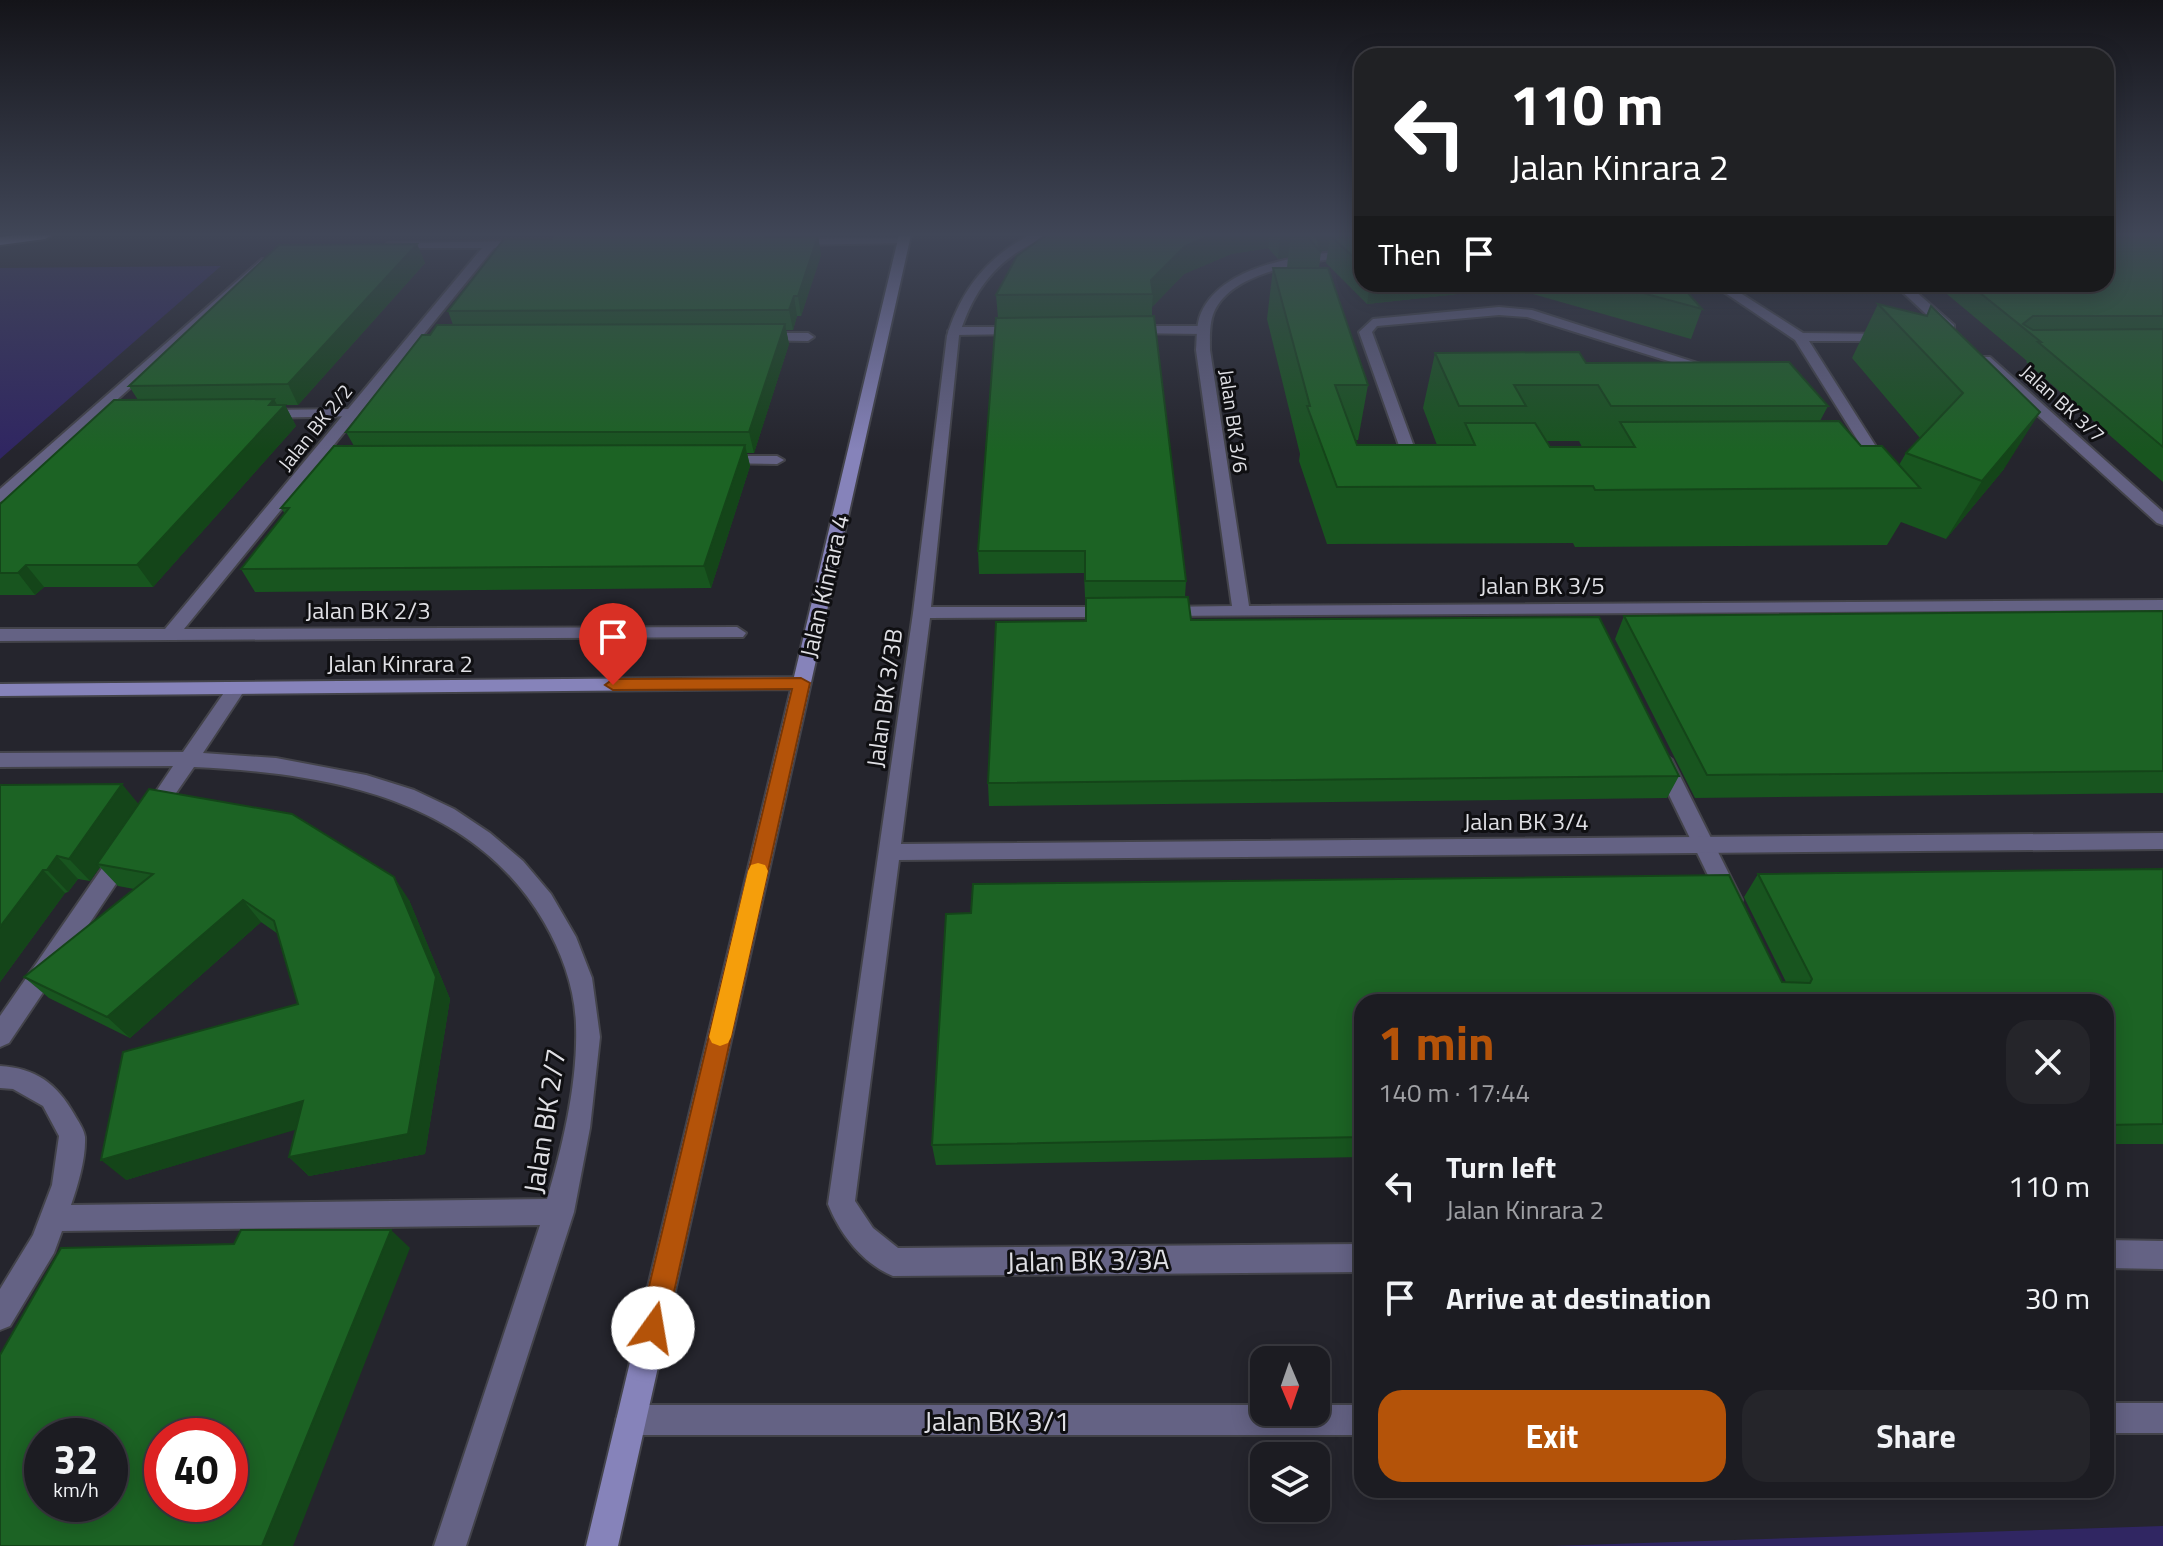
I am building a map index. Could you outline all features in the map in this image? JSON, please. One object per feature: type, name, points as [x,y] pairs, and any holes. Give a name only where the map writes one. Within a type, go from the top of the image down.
[{"type":"street","points":[[0,497],[211,307]]},
{"type":"street","name":"Jalan BK 2/2","points":[[170,634],[320,461],[352,413],[422,338],[445,307]]},
{"type":"street","name":"Jalan Kinrara 4","points":[[602,1546],[888,307]]},
{"type":"street","name":"Jalan BK 3/3B","points":[[841,1204],[922,613],[954,331],[962,307]]},
{"type":"street","name":"Jalan BK 3/6","points":[[1211,307],[1203,330],[1203,350],[1241,611]]},
{"type":"street","points":[[1754,307],[1800,337],[1868,445],[1837,471]]},
{"type":"street","name":"Jalan BK 3/7","points":[[1926,307],[2163,520]]},
{"type":"street","points":[[1433,471],[1410,457],[1365,332],[1373,323],[1499,311],[1528,313],[1717,369],[1699,384]]},
{"type":"street","points":[[1110,330],[1203,330]]},
{"type":"street","points":[[954,331],[1032,331]]},
{"type":"street","points":[[745,337],[808,337]]},
{"type":"street","points":[[1800,337],[1907,337]]},
{"type":"street","points":[[1935,337],[1965,342]]},
{"type":"street","points":[[245,414],[352,413]]},
{"type":"street","points":[[92,414],[123,414]]},
{"type":"street","points":[[700,460],[777,460]]},
{"type":"street","name":"Jalan BK 3/5","points":[[922,613],[2163,605]]},
{"type":"street","points":[[1588,609],[1602,637]]},
{"type":"street","name":"Jalan BK 2/3","points":[[0,635],[737,633]]},
{"type":"street","name":"Jalan Kinrara 2","points":[[0,690],[801,683]]},
{"type":"street","points":[[0,1036],[237,688]]},
{"type":"street","points":[[1656,748],[1739,916]]},
{"type":"street","name":"Jalan BK 2/7","points":[[0,760],[188,759],[314,771],[368,782],[422,801],[466,826],[509,862],[549,904],[575,953],[588,1022],[582,1107],[560,1212],[450,1546]]},
{"type":"street","name":"Jalan BK 3/4","points":[[889,852],[2163,841]]},
{"type":"street","points":[[0,1077],[17,1078],[52,1098],[72,1135],[65,1185],[54,1218],[44,1243],[0,1316]]},
{"type":"street","name":"Jalan BK 3/3A","points":[[841,1204],[863,1238],[893,1262],[1354,1258]]},
{"type":"street","points":[[54,1218],[560,1212]]},
{"type":"street","points":[[2114,1254],[2163,1255]]},
{"type":"street","points":[[2114,1418],[2163,1418]]},
{"type":"street","name":"Jalan BK 3/1","points":[[631,1420],[1354,1420]]},
{"type":"shaded area","points":[[0,307],[174,307],[0,459]]},
{"type":"shaded area","points":[[2163,1526],[2163,1546],[1552,1546]]},
{"type":"building","points":[[213,307],[359,307],[288,384],[129,386]]},
{"type":"building","points":[[451,307],[790,307],[789,310],[448,311]]},
{"type":"building","points":[[1283,307],[1341,307],[1368,385],[1335,385],[1357,445],[1475,445],[1465,423],[1535,423],[1550,447],[1635,447],[1620,422],[1839,421],[1861,446],[1882,446],[1920,488],[1595,490],[1593,486],[1337,487],[1307,406],[1310,406]]},
{"type":"building","points":[[1881,307],[1927,316],[1932,307],[2040,412],[1982,481],[1906,453],[1963,393]]},
{"type":"building","points":[[1998,307],[2163,307],[2163,316],[2033,316],[2023,324],[2033,330],[2163,329],[2163,447],[2038,342],[2041,342]]},
{"type":"building","points":[[1154,316],[1186,581],[1085,581],[1085,551],[978,551],[996,318]]},
{"type":"building","points":[[785,324],[749,432],[346,432],[422,335],[430,335],[437,325]]},
{"type":"building","points":[[1579,352],[1586,363],[1789,362],[1828,406],[1611,406],[1598,385],[1514,385],[1526,406],[1459,406],[1435,353]]},
{"type":"building","points":[[274,399],[269,405],[285,405],[137,565],[26,565],[18,573],[0,573],[0,504],[114,400]]},
{"type":"building","points":[[745,445],[704,566],[241,569],[289,508],[281,508],[334,446]]},
{"type":"building","points":[[1188,597],[1191,620],[1599,617],[1679,776],[988,783],[996,622],[1086,621],[1086,598]]},
{"type":"building","points":[[2163,611],[2163,771],[1707,775],[1624,616]]},
{"type":"building","points":[[122,784],[69,859],[57,856],[0,927],[0,785]]},
{"type":"building","points":[[149,789],[292,814],[394,877],[436,977],[408,1134],[289,1157],[303,1101],[101,1160],[123,1052],[298,1004],[274,921],[243,900],[107,1017],[24,977],[153,874],[97,864]]},
{"type":"building","points":[[2163,869],[2163,1124],[2114,1125],[2114,994],[1354,994],[1354,1137],[932,1145],[946,914],[971,913],[973,884],[1729,875],[1782,982],[1810,983],[1812,979],[1758,874]]},
{"type":"building","points":[[241,1230],[391,1230],[262,1546],[0,1546],[0,1355],[61,1248],[234,1244]]},
{"type":"slow traffic","points":[[720,1037],[758,871]]},
{"type":"route","points":[[613,685],[801,683],[653,1328]]}]
